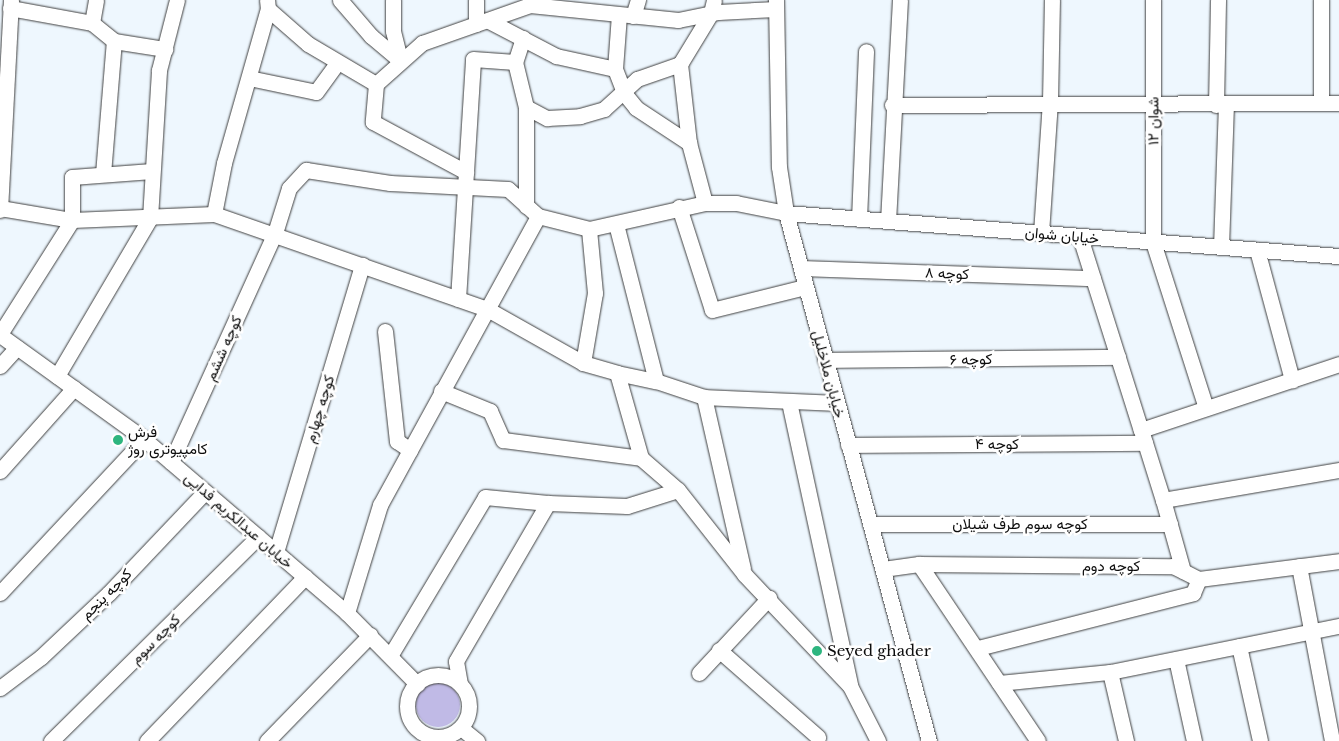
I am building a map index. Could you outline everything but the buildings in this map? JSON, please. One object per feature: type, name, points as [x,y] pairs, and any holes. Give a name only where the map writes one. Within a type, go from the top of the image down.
[{"type":"street","points":[[92,23],[96,0]]},
{"type":"street","points":[[57,376],[150,218],[160,70],[177,0]]},
{"type":"street","points":[[340,0],[372,36],[400,60]]},
{"type":"street","points":[[393,0],[394,31],[400,60]]},
{"type":"street","points":[[476,0],[482,22]]},
{"type":"street","points":[[638,0],[626,15],[616,69],[624,93],[636,108],[688,143]]},
{"type":"street","points":[[888,221],[892,106],[900,0]]},
{"type":"street","points":[[1041,234],[1050,102],[1052,0]]},
{"type":"street","name":"شوان ۱۲","points":[[1153,0],[1153,242],[1206,408]]},
{"type":"street","points":[[1218,0],[1222,247]]},
{"type":"street","points":[[1321,0],[1321,103]]},
{"type":"street","points":[[582,363],[595,293],[589,229],[538,216],[508,189],[466,180],[373,122],[376,84],[400,60],[422,43],[530,5],[556,3],[626,15],[678,20],[713,7],[776,5]]},
{"type":"street","points":[[165,49],[114,40],[92,23],[11,4],[3,86],[1,209],[72,220],[214,214],[275,233],[489,310],[582,363],[656,381],[704,397],[836,403]]},
{"type":"street","points":[[267,4],[308,44],[337,63],[376,84]]},
{"type":"street","points":[[214,214],[224,163],[249,78],[267,4]]},
{"type":"street","name":"خیابان ملاخلیل","points":[[776,5],[779,167],[786,213],[824,360],[929,741]]},
{"type":"street","points":[[705,202],[688,143],[680,64],[713,7]]},
{"type":"street","points":[[482,22],[523,38],[556,56],[616,69]]},
{"type":"street","points":[[523,38],[515,62],[526,107],[526,206]]},
{"type":"street","points":[[104,174],[114,40]]},
{"type":"street","points":[[859,219],[866,51]]},
{"type":"street","points":[[458,299],[473,59],[515,62]]},
{"type":"street","points":[[249,78],[316,92],[337,63]]},
{"type":"street","points":[[526,107],[546,118],[580,116],[604,109],[624,93],[637,79],[680,64]]},
{"type":"street","points":[[892,106],[1050,102],[1153,106],[1339,103]]},
{"type":"street","name":"کوچه ششم","points":[[171,462],[275,233],[289,188],[306,170],[390,183],[466,180]]},
{"type":"street","points":[[0,334],[72,220],[72,177],[152,171]]},
{"type":"street","name":"خیابان شوان","points":[[589,229],[705,202],[736,203],[786,213],[1339,256]]},
{"type":"street","points":[[679,207],[712,310],[805,288]]},
{"type":"street","points":[[347,613],[380,505],[441,391],[489,310],[538,216]]},
{"type":"street","points":[[616,224],[656,381]]},
{"type":"street","points":[[1080,237],[1163,500],[1183,571]]},
{"type":"street","points":[[1257,250],[1292,380]]},
{"type":"street","name":"کوچه چهارم","points":[[276,552],[362,265]]},
{"type":"street","name":"کوچه ۸","points":[[801,268],[1093,278]]},
{"type":"street","points":[[385,331],[397,441],[410,450]]},
{"type":"street","name":"خیابان عبدالکریم فدایی","points":[[0,334],[144,439],[347,613],[417,684]]},
{"type":"street","points":[[0,366],[17,347]]},
{"type":"street","name":"کوچه ۶","points":[[824,360],[1118,357]]},
{"type":"street","name":"کوچه ۴","points":[[848,445],[1143,437],[1206,408],[1339,364]]},
{"type":"street","points":[[617,373],[641,458],[678,490],[744,574],[769,598],[850,686]]},
{"type":"street","points":[[0,472],[74,388]]},
{"type":"street","points":[[441,391],[490,411],[503,440],[641,458]]},
{"type":"street","points":[[704,397],[744,574]]},
{"type":"street","points":[[789,402],[850,686],[878,741]]},
{"type":"street","points":[[0,593],[144,439]]},
{"type":"street","points":[[1163,500],[1339,470]]},
{"type":"street","points":[[390,656],[485,497],[548,503],[627,506],[678,490]]},
{"type":"street","name":"کوچه پنجم","points":[[0,688],[41,656],[109,593],[205,492]]},
{"type":"street","points":[[460,684],[456,661],[548,503]]},
{"type":"street","name":"کوچه سوم طرف شیلان","points":[[870,524],[1170,524]]},
{"type":"street","name":"کوچه سوم","points":[[51,741],[258,537]]},
{"type":"street","points":[[978,648],[1193,593],[1199,579],[1339,562]]},
{"type":"street","points":[[919,564],[978,648],[998,683],[1038,741]]},
{"type":"street","name":"کوچه دوم","points":[[883,569],[919,564],[1173,566],[1199,579]]},
{"type":"street","points":[[1299,566],[1332,741]]},
{"type":"street","points":[[146,741],[305,578]]},
{"type":"street","points":[[699,673],[769,598]]},
{"type":"street","points":[[998,683],[1110,672],[1339,626]]},
{"type":"street","points":[[267,741],[370,636]]},
{"type":"street","points":[[1239,646],[1260,741]]},
{"type":"street","points":[[719,650],[818,737]]},
{"type":"street","points":[[1176,659],[1194,741]]},
{"type":"street","points":[[1110,672],[1126,741]]},
{"type":"street","points":[[440,675],[460,684],[466,691],[469,710],[460,728],[444,737],[434,737],[416,728],[407,709],[408,698],[417,684],[430,676],[440,675]]},
{"type":"street","points":[[460,728],[476,741]]},
{"type":"shaded area","points":[[434,683],[442,683],[454,689],[460,705],[454,721],[442,727],[434,727],[422,721],[416,709],[416,701],[422,689]]},
{"type":"place","name":"فرش کامپیوتری روژ","points":[[118,440]]},
{"type":"place","name":"Seyed ghader","points":[[817,651]]}]
